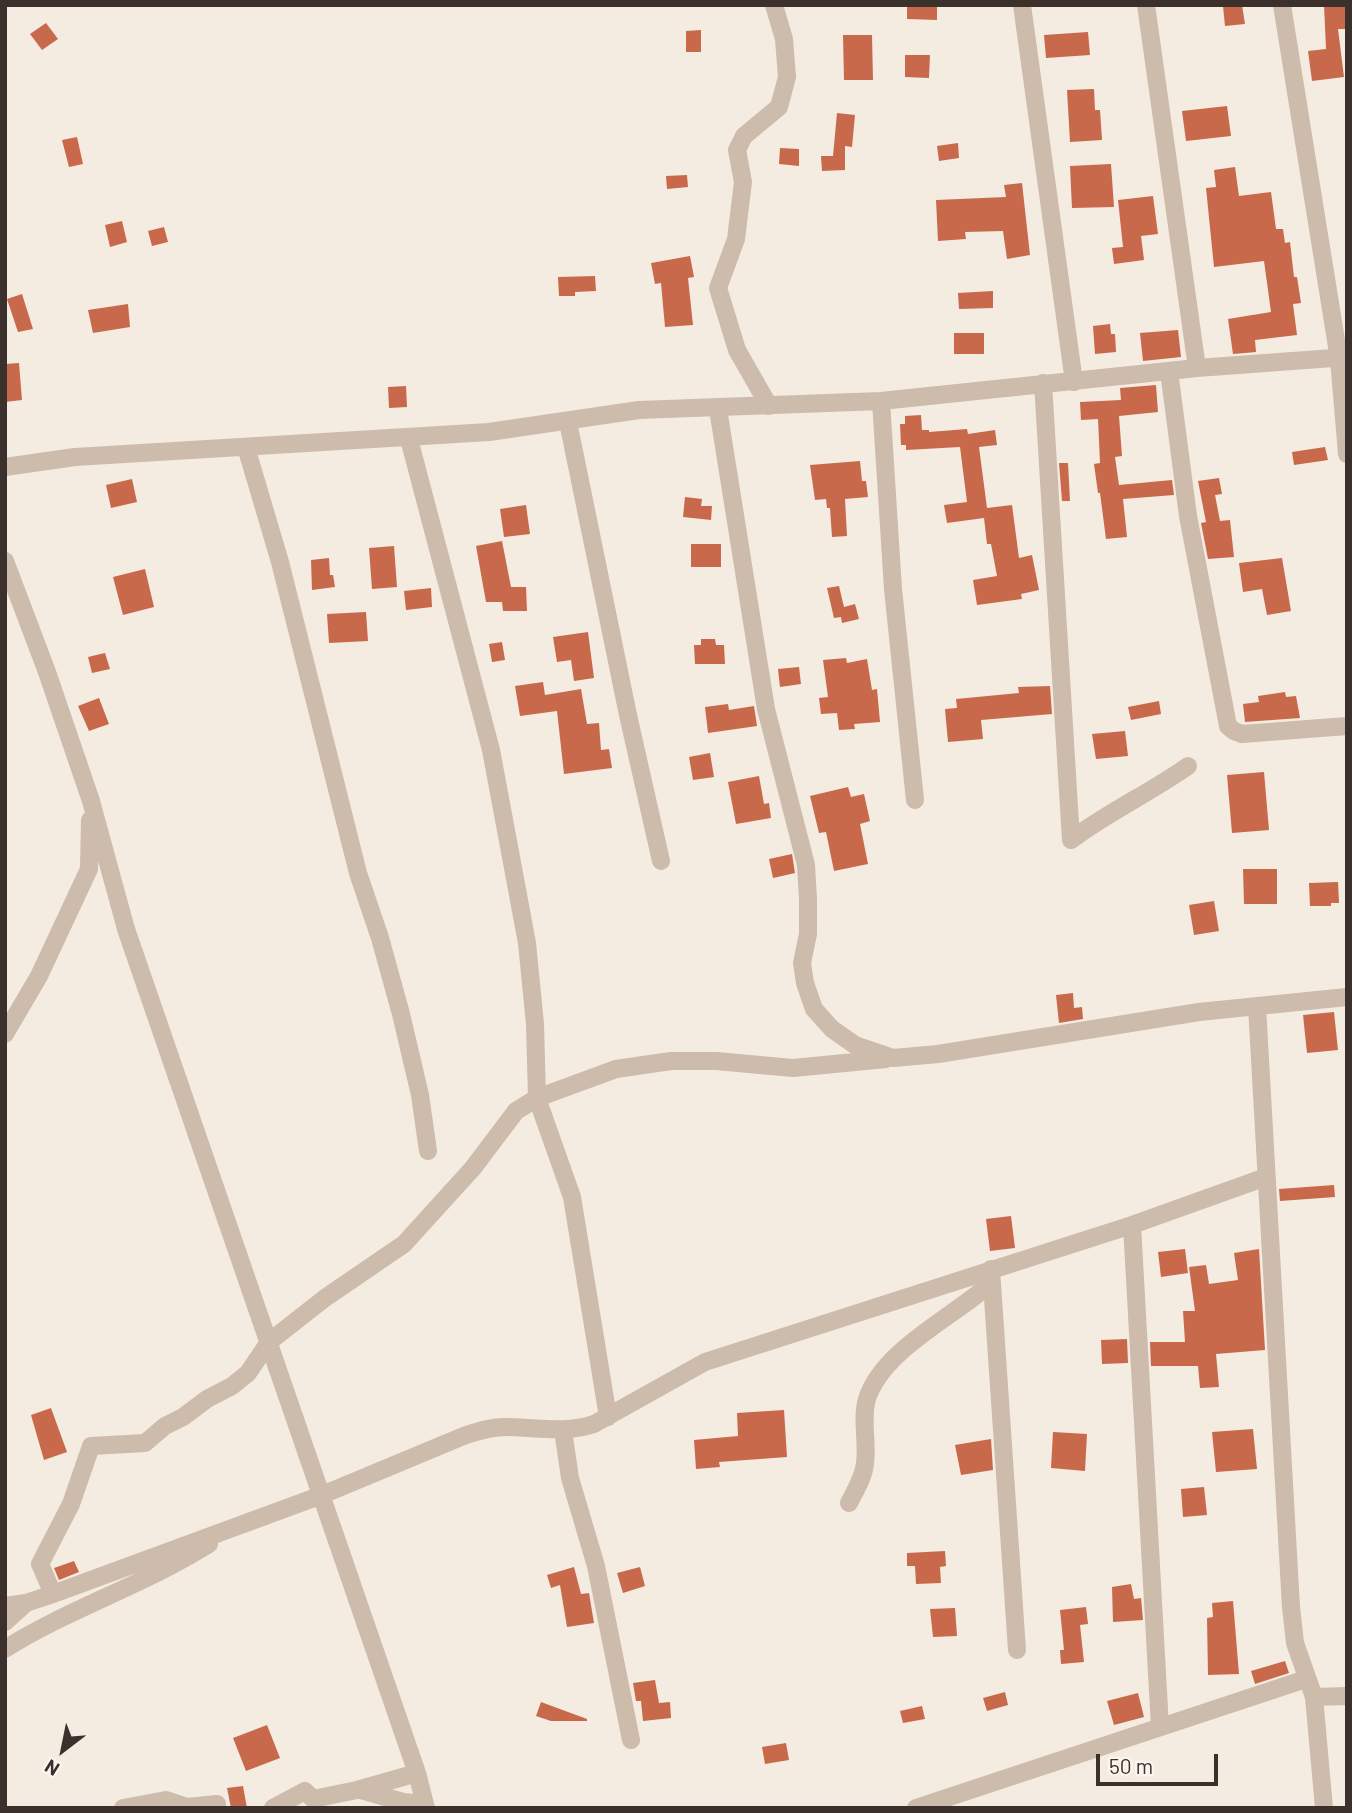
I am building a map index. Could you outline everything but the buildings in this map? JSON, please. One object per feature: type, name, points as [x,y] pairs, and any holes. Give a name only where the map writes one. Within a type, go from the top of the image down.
[{"type":"street","points":[[769,406],[737,350],[718,288],[736,239],[743,183],[737,150],[744,136],[779,107],[787,77],[784,39],[774,5]]},
{"type":"street","points":[[1022,5],[1074,382]]},
{"type":"street","points":[[1146,5],[1197,368]]},
{"type":"street","points":[[1282,5],[1343,358],[1347,454]]},
{"type":"street","points":[[5,467],[75,457],[409,439],[489,432],[639,410],[881,401],[1197,368],[1343,358]]},
{"type":"street","points":[[1169,371],[1188,516],[1228,726],[1242,734],[1347,726]]},
{"type":"street","points":[[1043,383],[1071,840],[1099,819],[1162,784],[1188,765]]},
{"type":"street","points":[[881,401],[893,589],[915,800]]},
{"type":"street","points":[[718,409],[766,709],[806,865],[808,934],[803,963],[805,983],[814,1009],[832,1029],[855,1045],[893,1058]]},
{"type":"street","points":[[568,422],[661,861]]},
{"type":"street","points":[[409,439],[499,791],[527,943],[535,1024],[537,1098],[572,1197],[607,1417]]},
{"type":"street","points":[[246,447],[281,562],[358,873],[401,1014],[420,1095],[428,1151]]},
{"type":"street","points":[[5,561],[91,801],[126,929],[322,1495],[426,1806],[357,1790]]},
{"type":"street","points":[[5,1034],[39,976],[89,869],[91,801]]},
{"type":"street","points":[[53,1594],[40,1564],[71,1504],[91,1446],[145,1443],[165,1426],[232,1386],[248,1373],[269,1342],[325,1298],[404,1244],[473,1168],[502,1126],[516,1111],[537,1098],[616,1069],[671,1061],[716,1061],[793,1068],[937,1054],[1185,1014],[1347,996]]},
{"type":"street","points":[[1257,1006],[1291,1607],[1295,1643],[1314,1697],[1324,1808]]},
{"type":"street","points":[[5,1606],[26,1603],[53,1594],[322,1495],[446,1442],[486,1429],[576,1430],[607,1417],[705,1362],[991,1276],[1265,1177]]},
{"type":"street","points":[[1132,1225],[1160,1727]]},
{"type":"street","points":[[849,1503],[865,1465],[867,1399],[876,1380],[909,1344],[973,1300],[991,1276]]},
{"type":"street","points":[[991,1276],[1017,1650]]},
{"type":"street","points":[[563,1430],[570,1478],[596,1566],[631,1740]]},
{"type":"street","points":[[5,1649],[61,1617],[154,1575],[209,1545],[217,1532]]},
{"type":"street","points":[[5,1622],[26,1603]]},
{"type":"street","points":[[916,1808],[1306,1679]]},
{"type":"street","points":[[1314,1697],[1347,1696]]},
{"type":"street","points":[[273,1808],[305,1791],[313,1798],[357,1790],[417,1773]]},
{"type":"street","points":[[123,1808],[166,1800],[187,1807],[217,1804],[216,1808]]}]
